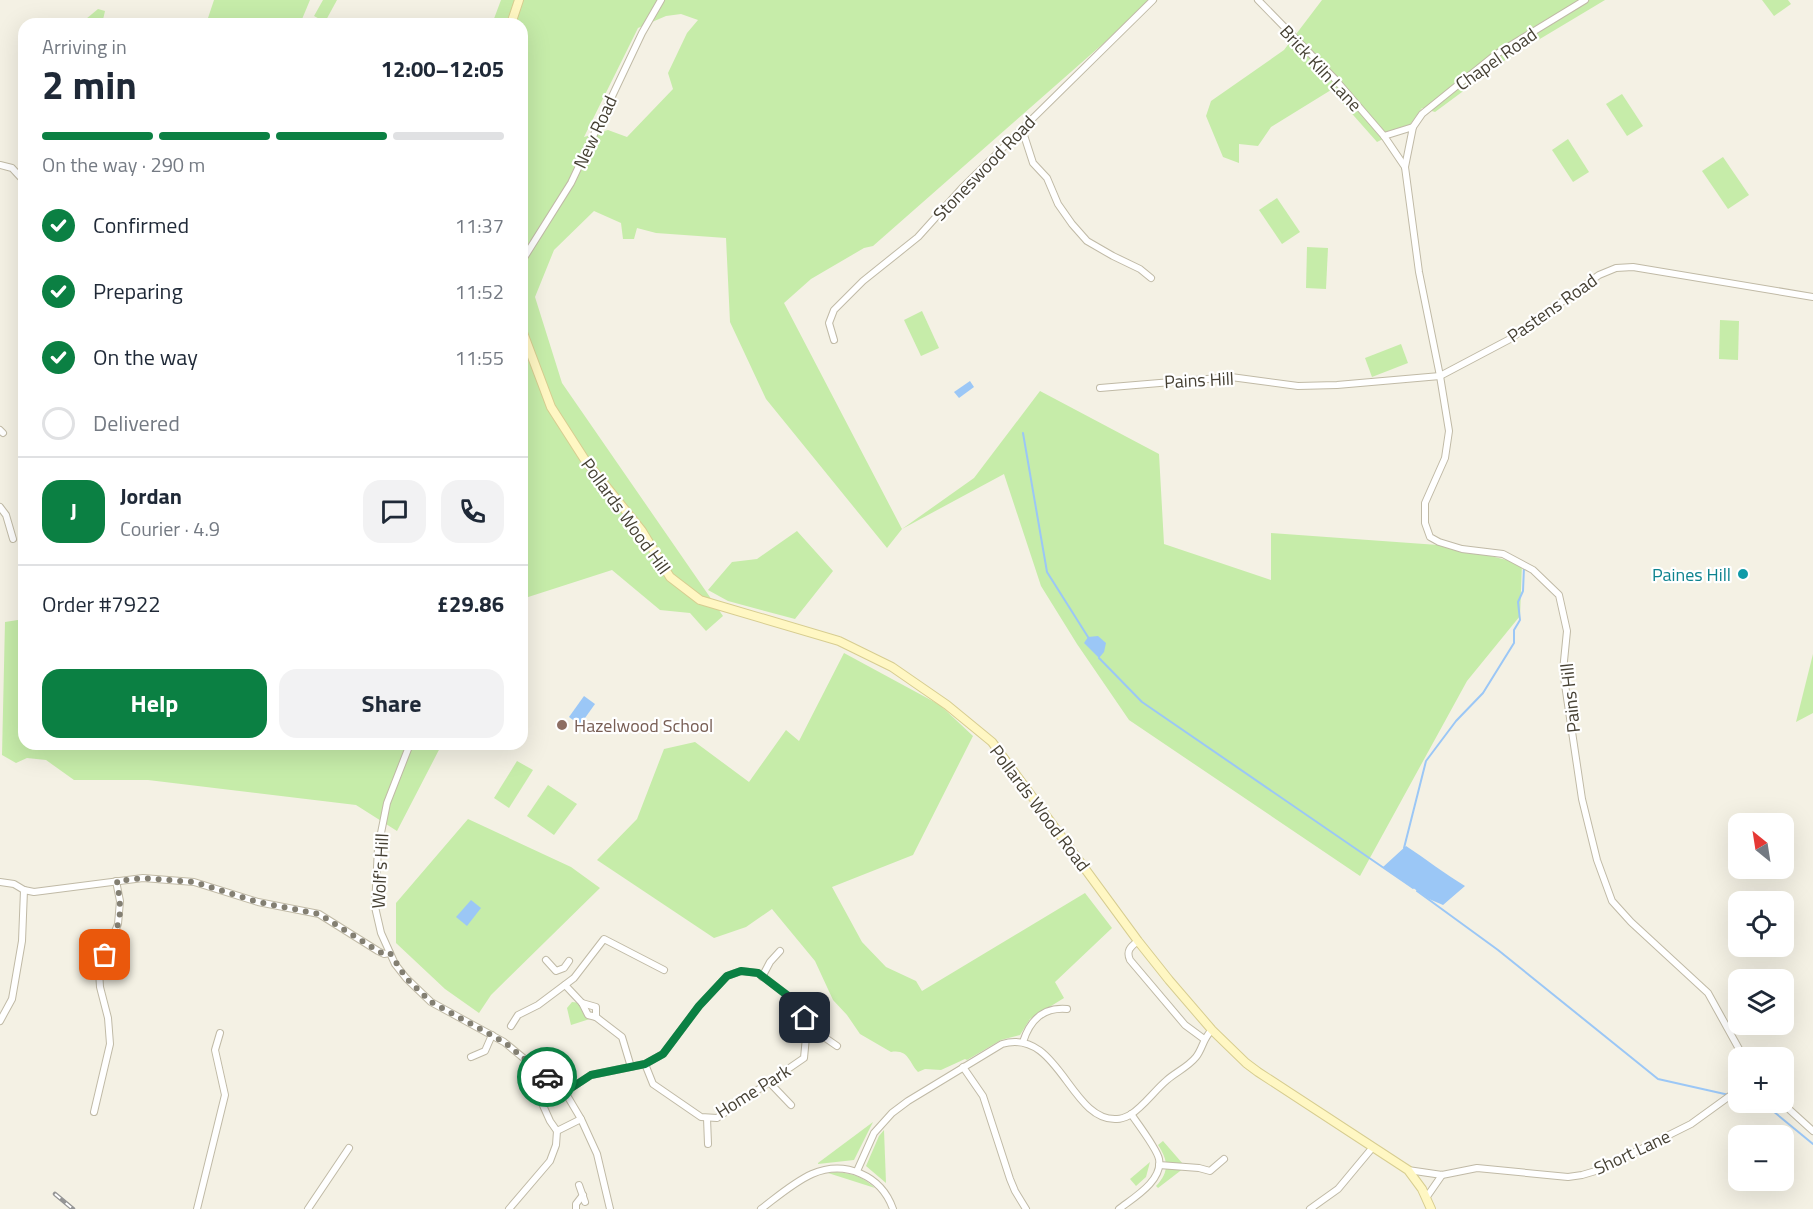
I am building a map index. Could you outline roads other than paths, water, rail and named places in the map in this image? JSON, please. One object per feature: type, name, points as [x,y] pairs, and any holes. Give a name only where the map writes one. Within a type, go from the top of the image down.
[{"type":"street","points":[[513,18],[519,0]]},
{"type":"street","name":"New Road","points":[[528,251],[571,183],[642,33],[661,0]]},
{"type":"street","name":"Stoneswood Road","points":[[834,340],[829,323],[834,310],[863,281],[918,237],[960,191],[1153,0]]},
{"type":"street","name":"Brick Kiln Lane","points":[[1258,0],[1334,78],[1384,136]]},
{"type":"street","name":"Chapel Road","points":[[1413,127],[1422,114],[1495,55],[1585,0]]},
{"type":"street","points":[[1384,136],[1413,127],[1405,167]]},
{"type":"street","points":[[1022,129],[1033,163],[1047,178],[1058,204],[1072,224],[1087,241],[1140,269],[1151,278]]},
{"type":"street","name":"Pains Hill","points":[[1384,136],[1405,167],[1419,272],[1449,431],[1445,458],[1425,503],[1425,523],[1431,537],[1439,542],[1462,549],[1503,554],[1533,570],[1559,595],[1567,631],[1563,671],[1582,799],[1597,860],[1612,901],[1708,993],[1738,1047]]},
{"type":"street","points":[[0,165],[12,168],[18,174]]},
{"type":"street","name":"Pastens Road","points":[[1440,376],[1510,339],[1599,275],[1616,268],[1633,267],[1813,297]]},
{"type":"street","name":"Pollards Wood Hill","points":[[528,346],[551,407],[585,460],[642,531],[670,577],[700,600],[832,640]]},
{"type":"street","name":"Pains Hill","points":[[1100,388],[1231,377],[1298,386],[1440,376]]},
{"type":"street","points":[[0,507],[6,515],[13,539]]},
{"type":"street","name":"Pollards Wood Road","points":[[832,640],[839,641],[892,667],[947,705],[992,742],[1138,941],[1168,980],[1212,1030],[1258,1072],[1408,1170],[1416,1180],[1431,1209]]},
{"type":"street","name":"Wolf's Hill","points":[[408,750],[387,803],[378,848],[375,907],[381,933],[390,953],[406,978],[431,1002],[492,1035],[519,1053],[565,1092],[581,1119],[597,1154],[610,1209]]},
{"type":"street","points":[[0,882],[14,884],[24,890],[34,892],[143,878],[194,882],[258,902],[319,914],[378,951],[384,954],[390,953]]},
{"type":"street","points":[[94,1112],[110,1044],[108,1018],[100,987],[99,971],[118,924],[120,901],[117,881]]},
{"type":"street","points":[[0,1022],[12,999],[22,941],[24,890]]},
{"type":"street","points":[[511,1026],[518,1015],[538,1005],[574,978],[604,939],[664,970]]},
{"type":"street","points":[[1138,941],[1128,950],[1130,960],[1185,1025],[1204,1039]]},
{"type":"street","points":[[762,977],[770,962],[780,951]]},
{"type":"street","points":[[546,960],[556,971],[564,968],[569,961]]},
{"type":"street","points":[[564,968],[574,978]]},
{"type":"street","points":[[565,1092],[591,1075],[645,1064],[663,1054],[699,1006],[727,976],[741,971],[758,973],[796,1002],[805,1018],[806,1037],[824,1037],[837,1046]]},
{"type":"street","points":[[565,985],[582,1003],[588,1015],[596,1017],[622,1037],[631,1067]]},
{"type":"street","points":[[1023,1042],[1033,1021],[1052,1009],[1067,1009]]},
{"type":"street","points":[[857,1171],[874,1133],[892,1113],[1002,1044],[1023,1042],[1037,1048],[1091,1110],[1110,1119],[1119,1119],[1131,1114],[1167,1080],[1195,1058],[1200,1052],[1204,1039],[1212,1030]]},
{"type":"street","points":[[197,1209],[225,1095],[215,1050],[220,1033]]},
{"type":"street","points":[[471,1057],[485,1051],[492,1035]]},
{"type":"street","name":"Home Park","points":[[645,1064],[653,1084],[701,1117],[717,1118],[804,1058],[806,1037]]},
{"type":"street","points":[[963,1067],[983,1096],[1010,1179],[1026,1209]]},
{"type":"street","points":[[769,1082],[791,1105]]},
{"type":"street","points":[[509,1209],[550,1161],[556,1145],[557,1131],[533,1083]]},
{"type":"street","points":[[100,1093],[108,1094]]},
{"type":"street","name":"Short Lane","points":[[1408,1170],[1442,1175],[1477,1168],[1568,1177],[1582,1175],[1616,1162],[1691,1124],[1728,1097]]},
{"type":"street","points":[[1793,1113],[1813,1131]]},
{"type":"street","points":[[1119,1209],[1151,1183],[1159,1165],[1157,1154],[1131,1114]]},
{"type":"street","points":[[707,1118],[708,1144]]},
{"type":"street","points":[[557,1131],[581,1119]]},
{"type":"street","points":[[308,1209],[349,1148]]},
{"type":"street","points":[[1310,1209],[1338,1189],[1373,1148]]},
{"type":"street","points":[[1159,1165],[1210,1171],[1224,1159]]},
{"type":"street","points":[[761,1209],[802,1179],[834,1169],[857,1171],[872,1180],[884,1191],[893,1209]]},
{"type":"street","points":[[1426,1198],[1442,1175]]},
{"type":"street","points":[[576,1209],[576,1204],[584,1198],[579,1185]]},
{"type":"water","points":[[970,381],[974,387],[959,398],[954,392]]},
{"type":"water","points":[[1098,636],[1106,643],[1104,652],[1099,658],[1084,643],[1088,637]]},
{"type":"water","points":[[584,696],[595,704],[580,725],[569,717]]},
{"type":"water","points":[[1406,846],[1465,886],[1443,905],[1429,899],[1383,867]]},
{"type":"water","points":[[471,900],[481,908],[467,926],[456,917]]},
{"type":"waterway","points":[[1023,433],[1047,572],[1088,637]]},
{"type":"waterway","points":[[1404,848],[1426,761],[1456,721],[1483,693],[1514,643],[1514,630],[1520,620],[1518,602],[1523,591],[1524,567]]},
{"type":"waterway","points":[[1099,658],[1142,702],[1413,888]]},
{"type":"waterway","points":[[1417,891],[1498,950],[1658,1079],[1728,1095]]},
{"type":"waterway","points":[[1775,1113],[1813,1144]]},
{"type":"railway","points":[[55,1194],[73,1209]]},
{"type":"place","name":"Paines Hill","points":[[1743,574]]},
{"type":"place","name":"Hazelwood School","points":[[562,725]]}]
